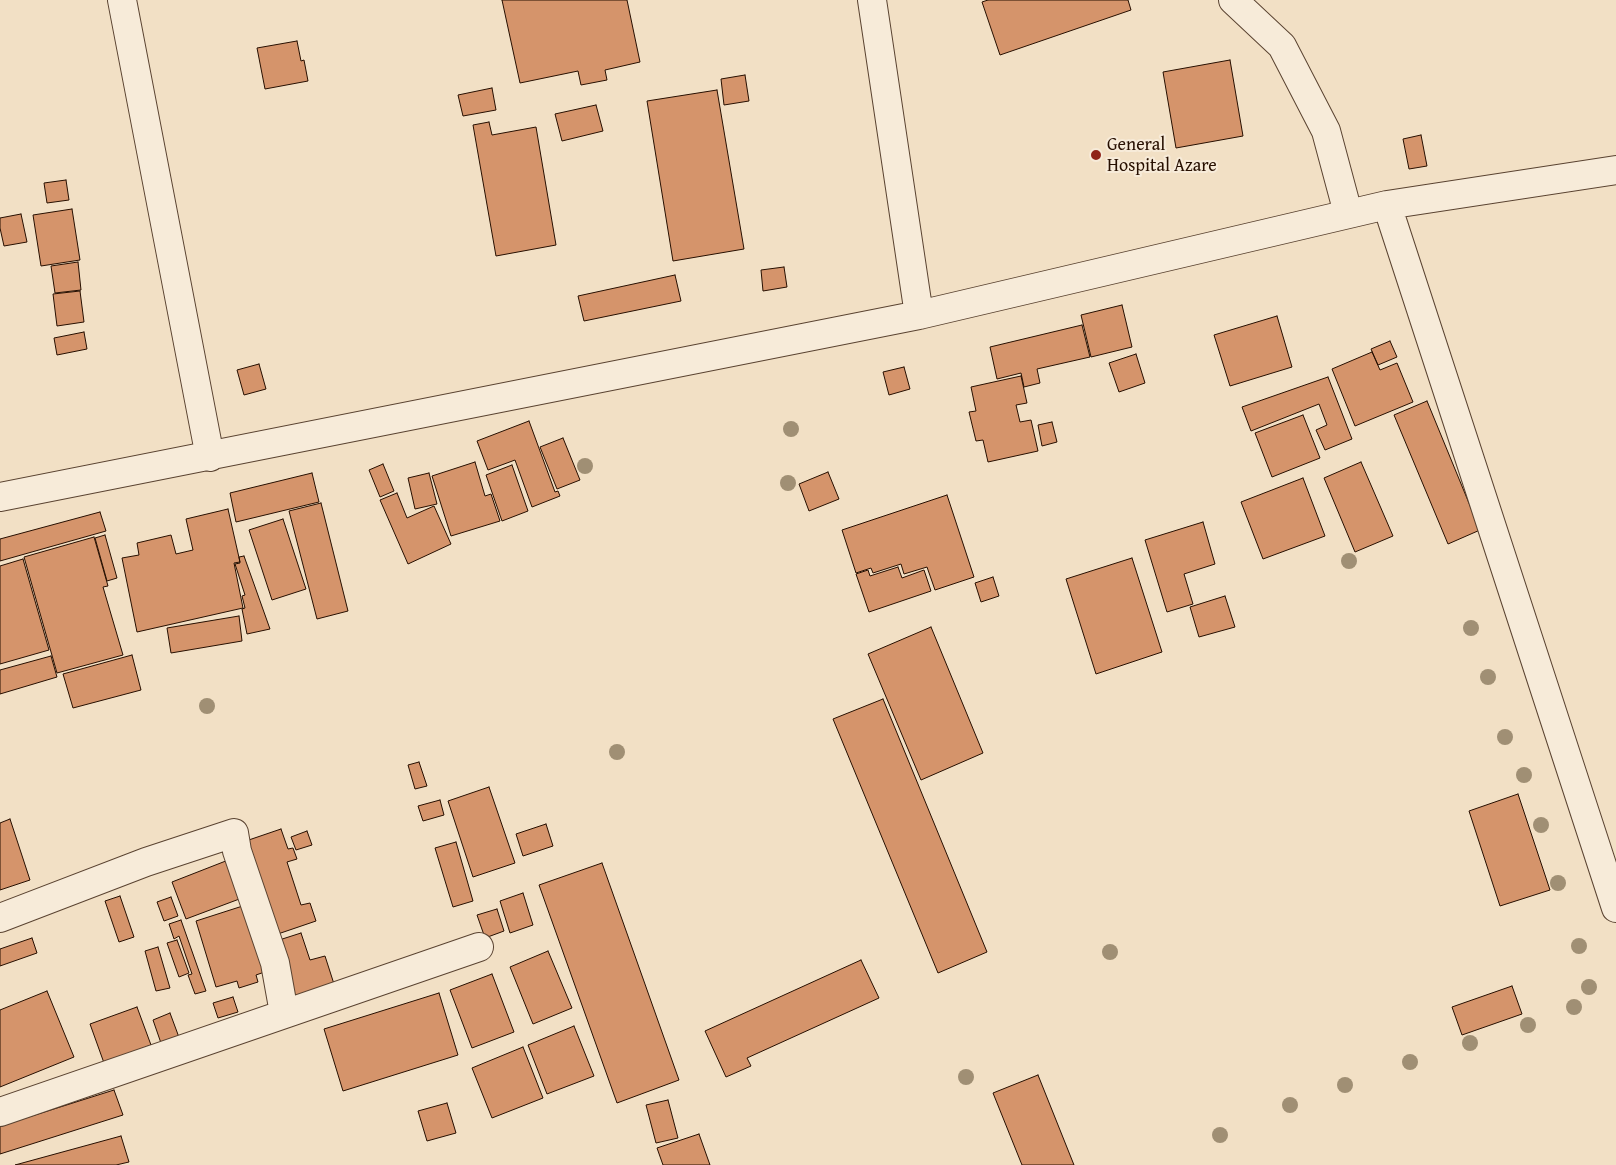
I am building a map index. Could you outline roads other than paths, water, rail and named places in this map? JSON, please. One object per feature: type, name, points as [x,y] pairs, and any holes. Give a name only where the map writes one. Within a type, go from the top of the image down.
[{"type":"street","points":[[122,0],[210,456]]},
{"type":"street","points":[[872,0],[919,315]]},
{"type":"street","points":[[1233,0],[1282,46],[1326,131],[1348,213]]},
{"type":"street","points":[[0,497],[919,315],[1387,205],[1616,170]]},
{"type":"street","points":[[1387,205],[1616,908]]},
{"type":"street","points":[[0,918],[146,862],[234,832],[237,851],[276,962],[284,1013]]},
{"type":"street","points":[[0,1112],[479,947]]},
{"type":"place","name":"General Hospital Azare","points":[[1096,155]]}]
